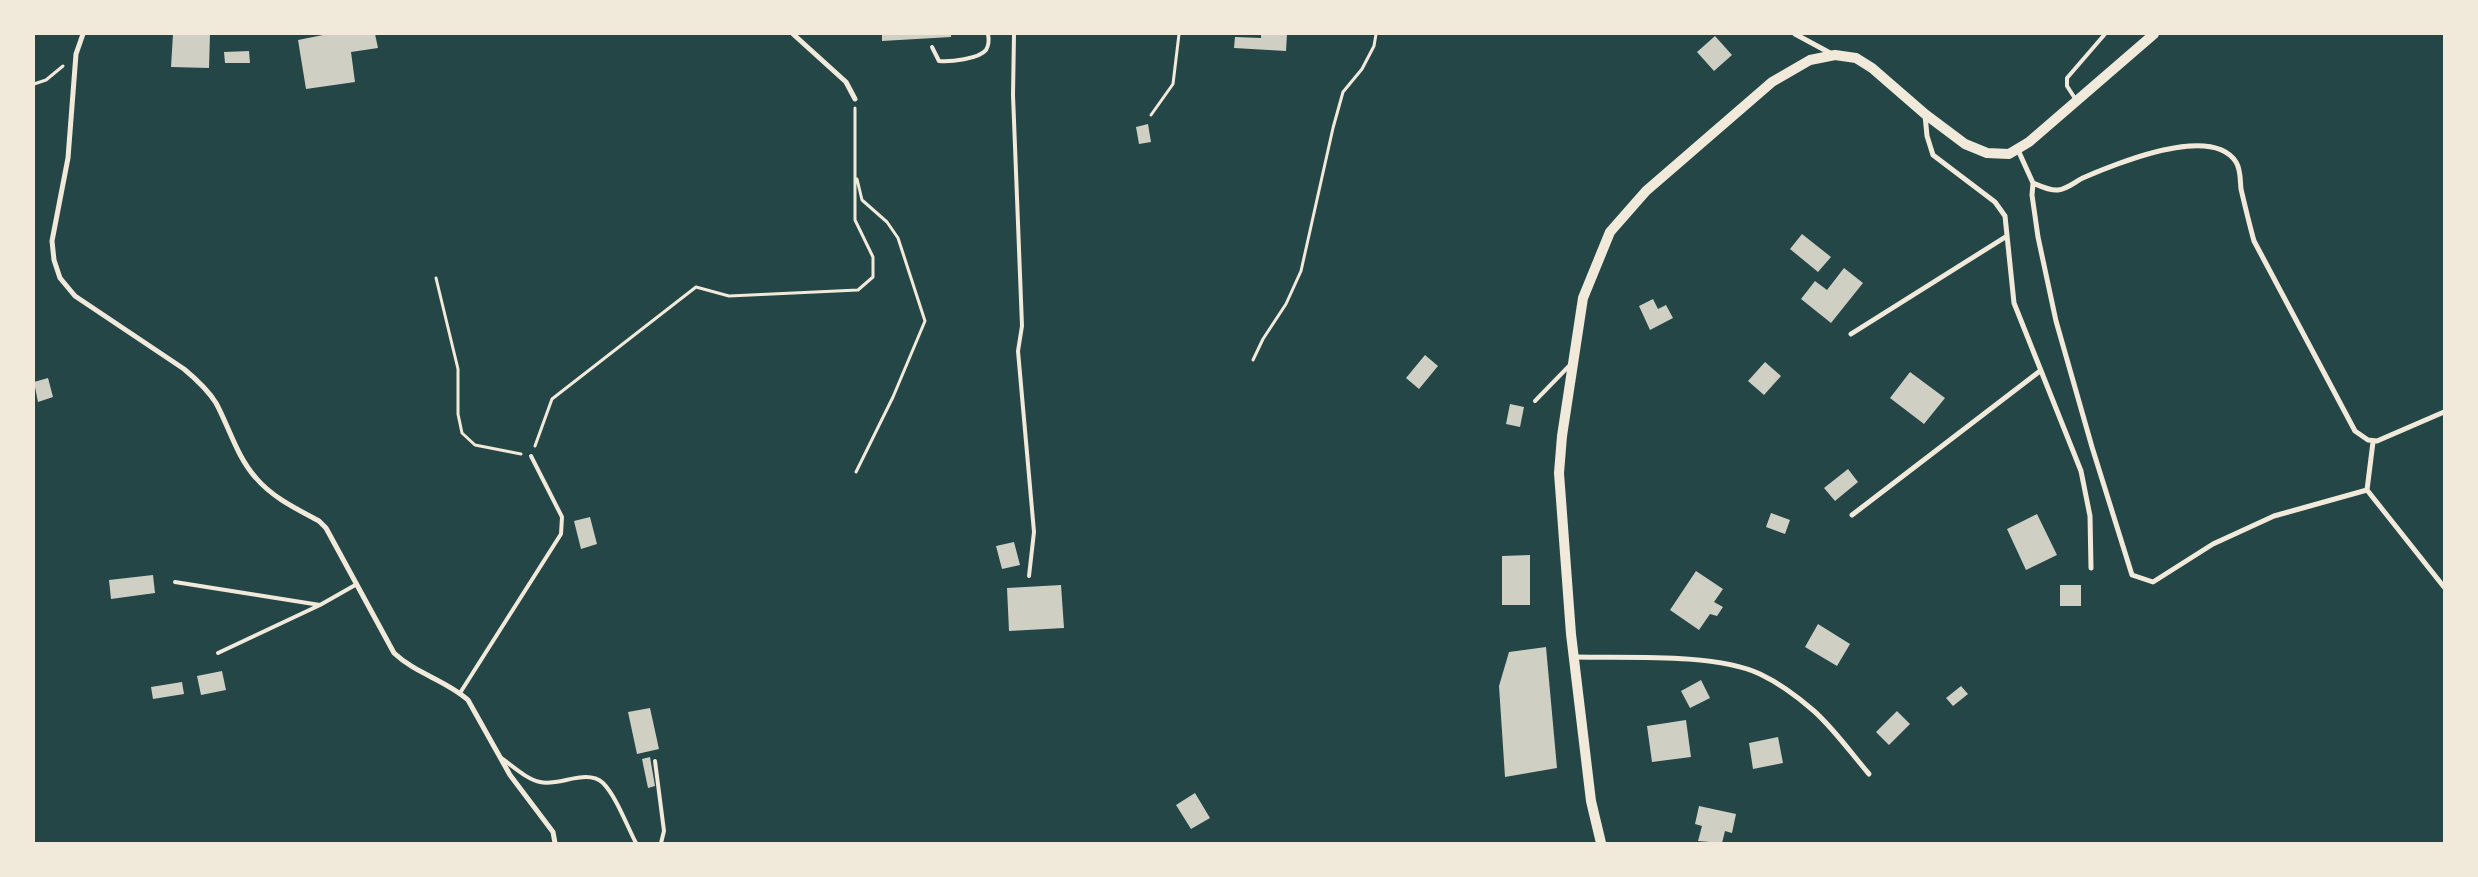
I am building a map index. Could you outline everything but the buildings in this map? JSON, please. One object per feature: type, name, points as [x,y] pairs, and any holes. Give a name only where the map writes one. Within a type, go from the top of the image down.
[{"type":"main road","points":[[1601,843],[1591,801],[1574,657],[1559,473],[1562,436],[1583,298],[1610,232],[1646,190],[1772,82],[1810,60],[1835,55],[1856,58],[1872,68],[1925,114],[1965,144],[1987,153],[2009,154],[2018,150],[2154,34]]},
{"type":"street","points":[[84,34],[76,54],[68,158],[52,241],[54,260],[60,278],[74,296],[184,369],[200,383],[215,401],[243,459],[254,477],[270,493],[320,521],[326,528],[394,654],[413,668],[460,693],[476,713],[510,775],[553,832],[555,843]]},
{"type":"street","points":[[793,34],[846,82],[855,99]]},
{"type":"street","points":[[1795,34],[1835,55]]},
{"type":"street","points":[[1925,114],[1926,136],[1933,156],[1994,202],[2005,216],[2014,303],[2081,471],[2090,516],[2091,568]]},
{"type":"street","points":[[2033,183],[2051,190],[2060,190],[2083,178],[2129,160],[2177,147],[2216,147],[2225,152],[2235,161],[2238,168],[2247,218],[2254,241],[2264,262],[2355,431],[2373,442]]},
{"type":"street","points":[[2018,150],[2033,183],[2032,195],[2038,237],[2056,321],[2092,447],[2132,575],[2154,582],[2213,544],[2274,516],[2367,490]]},
{"type":"street","points":[[1851,334],[2007,236]]},
{"type":"street","points":[[1852,515],[2040,371]]},
{"type":"street","points":[[2373,442],[2444,412]]},
{"type":"street","points":[[2373,442],[2367,490],[2444,586]]},
{"type":"street","points":[[1574,657],[1706,661],[1736,665],[1760,674],[1796,696],[1815,712],[1869,774]]},
{"type":"lane","points":[[932,47],[939,61],[950,62],[978,55],[985,51],[989,43],[988,34]]},
{"type":"lane","points":[[1014,34],[1013,95],[1022,326],[1018,351],[1034,532],[1029,576]]},
{"type":"lane","points":[[2076,100],[2067,86],[2068,78],[2105,34]]},
{"type":"lane","points":[[1535,402],[1573,362]]},
{"type":"lane","points":[[460,693],[561,534],[562,517],[531,456]]},
{"type":"lane","points":[[175,582],[320,606]]},
{"type":"lane","points":[[218,653],[320,606],[357,584]]},
{"type":"lane","points":[[499,756],[534,780],[542,783],[551,784],[584,777],[602,782],[610,792],[636,843]]},
{"type":"lane","points":[[656,761],[664,831],[660,843]]},
{"type":"path","points":[[1151,115],[1173,84],[1179,34]]},
{"type":"path","points":[[1253,360],[1263,339],[1286,304],[1301,271],[1333,128],[1344,92],[1362,69],[1374,46],[1376,34]]},
{"type":"path","points":[[34,84],[46,80],[76,54]]},
{"type":"path","points":[[436,278],[458,370],[458,414],[462,433],[474,444],[531,456],[552,399],[696,287],[728,296],[858,290],[873,277],[873,257],[855,220],[855,99]]},
{"type":"path","points":[[856,176],[862,200],[887,222],[898,238],[925,322],[893,397],[856,472]]},
{"type":"shaded area","points":[[34,34],[2444,34],[2444,843],[34,843]]}]
